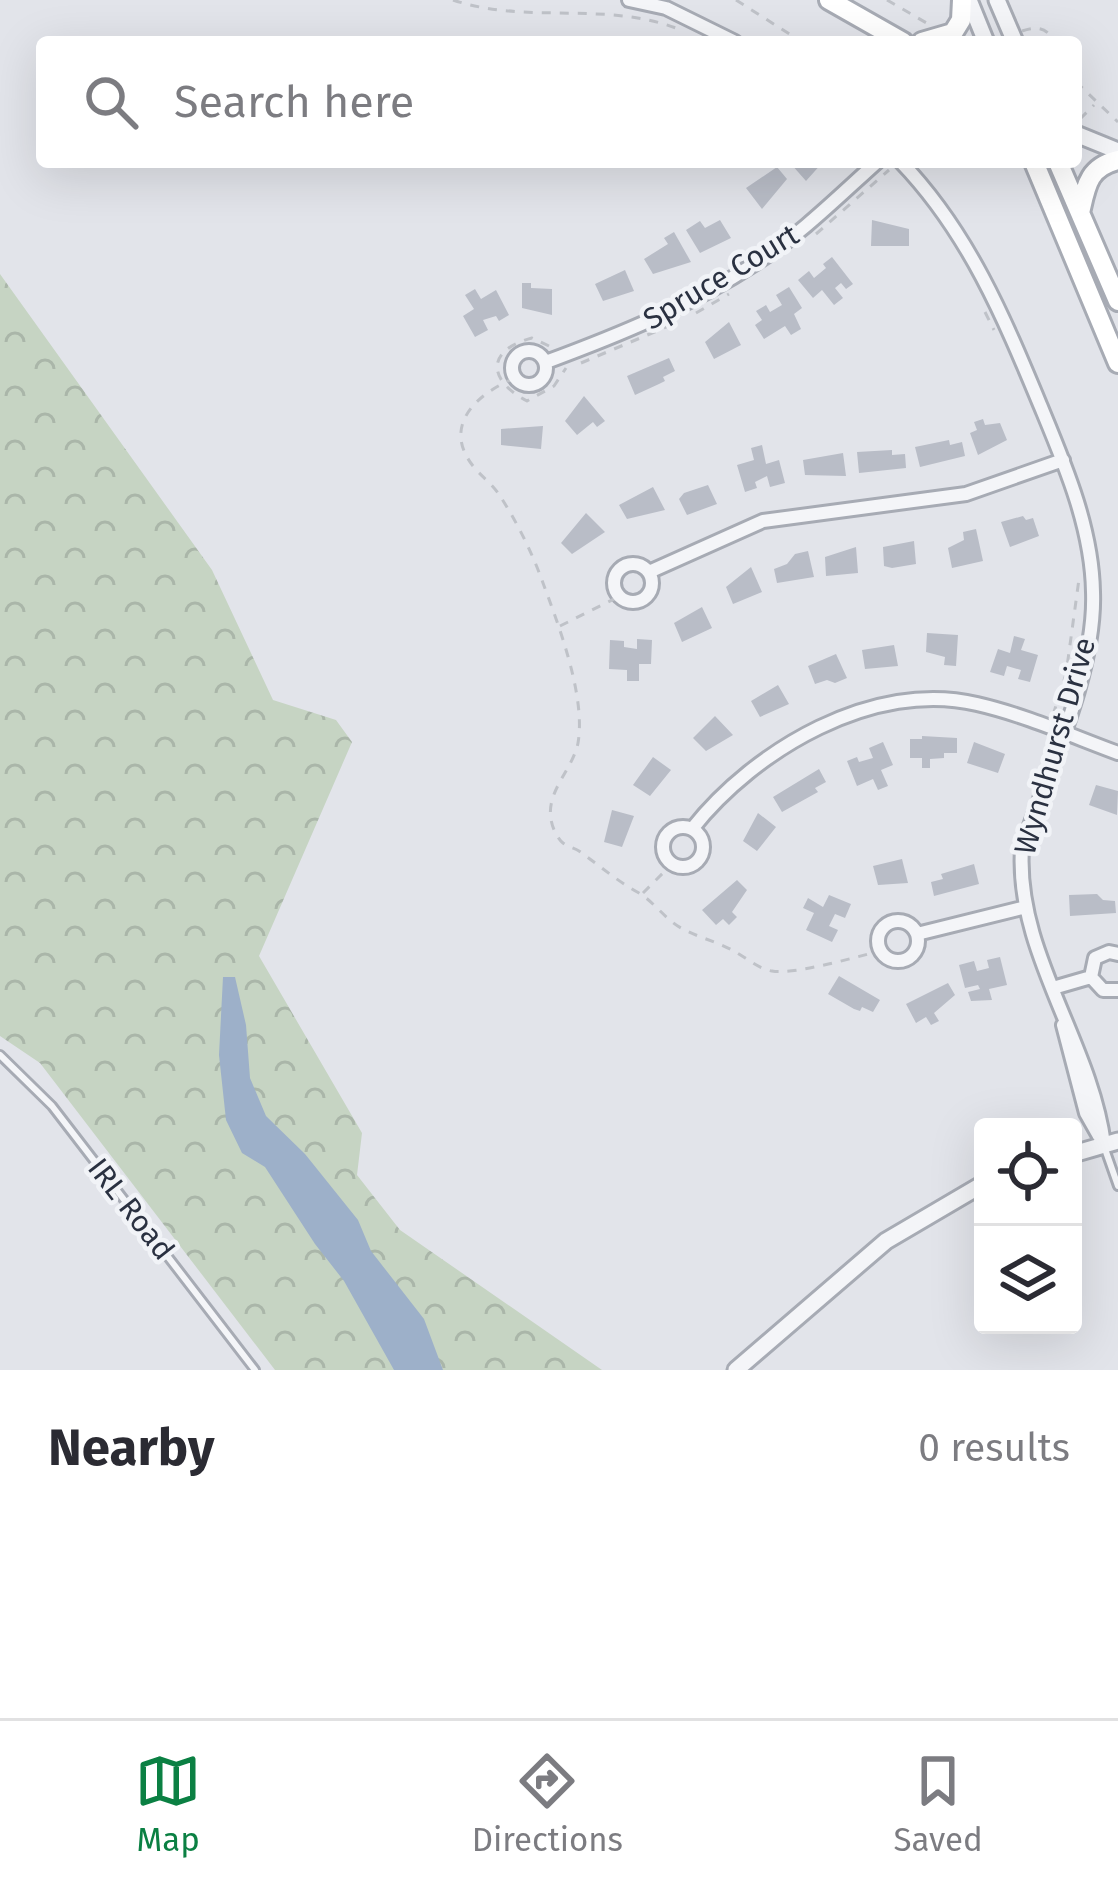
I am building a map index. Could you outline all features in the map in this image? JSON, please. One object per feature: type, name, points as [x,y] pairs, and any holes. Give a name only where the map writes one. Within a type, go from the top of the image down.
[{"type":"main road","points":[[830,0],[893,36]]},
{"type":"main road","points":[[943,36],[953,33],[965,0]]},
{"type":"main road","points":[[1080,213],[1090,175],[1101,165],[1118,160]]},
{"type":"main road","points":[[1037,168],[1118,363]]},
{"type":"main road","points":[[1061,168],[1118,301]]},
{"type":"street","points":[[629,0],[666,8],[723,36]]},
{"type":"street","points":[[965,0],[983,36]]},
{"type":"street","points":[[997,0],[1016,36]]},
{"type":"street","points":[[1082,130],[1118,151]]},
{"type":"street","name":"Spruce Court","points":[[546,362],[636,328],[741,272],[807,225],[870,168]]},
{"type":"street","name":"Wyndhurst Drive","points":[[898,168],[950,220],[980,268],[1063,460],[1088,545],[1094,595],[1083,661],[1022,848],[1020,874],[1086,1113],[1113,1145]]},
{"type":"street","name":"Spruce Court","points":[[524,351],[537,352],[546,362],[546,373],[535,385],[521,384],[515,378],[513,361],[524,351]]},
{"type":"street","points":[[649,572],[763,520],[966,494],[1063,460]]},
{"type":"street","points":[[630,564],[649,572],[652,584],[645,599],[632,603],[618,597],[613,581],[619,570],[630,564]]},
{"type":"street","points":[[692,829],[753,768],[842,718],[882,704],[932,698],[976,704],[1064,726],[1118,754]]},
{"type":"street","points":[[680,827],[692,829],[701,838],[701,856],[690,866],[672,864],[664,851],[665,839],[680,827]]},
{"type":"street","points":[[917,934],[1026,907]]},
{"type":"street","points":[[893,921],[908,923],[917,934],[917,949],[906,961],[888,959],[880,951],[880,931],[893,921]]},
{"type":"street","points":[[1091,977],[1095,958],[1108,952],[1118,954]]},
{"type":"street","points":[[1053,988],[1091,977]]},
{"type":"street","points":[[1091,977],[1103,990],[1118,989]]},
{"type":"street","points":[[1082,1152],[1113,1145],[1118,1126]]},
{"type":"street","points":[[736,1370],[886,1241],[974,1189]]},
{"type":"lane","name":"IRL Road","points":[[0,1055],[52,1106],[255,1370]]},
{"type":"lane","points":[[1113,1145],[1118,1186]]},
{"type":"path","points":[[453,0],[493,10],[618,13],[684,32]]},
{"type":"path","points":[[736,0],[793,36]]},
{"type":"path","points":[[887,0],[942,32]]},
{"type":"path","points":[[1020,36],[1040,28],[1051,36]]},
{"type":"path","points":[[1082,89],[1118,122]]},
{"type":"path","points":[[1082,121],[1095,104]]},
{"type":"path","points":[[981,304],[1001,346]]},
{"type":"path","points":[[515,378],[489,388],[476,400],[460,426],[459,438],[470,463],[512,514],[559,627],[579,711],[572,764],[553,797],[549,815],[563,843],[576,848],[624,888],[641,894],[682,929],[774,972],[880,951]]},
{"type":"path","points":[[1064,726],[1052,713],[1066,674],[1079,574]]},
{"type":"path","points":[[559,627],[618,597]]},
{"type":"path","points":[[641,894],[672,864]]},
{"type":"green space","points":[[0,274],[212,570],[273,700],[336,720],[352,742],[259,956],[362,1133],[357,1175],[400,1230],[602,1370],[275,1370],[40,1063],[0,1036]]},
{"type":"water","points":[[223,977],[235,977],[246,1025],[250,1078],[266,1116],[305,1154],[358,1220],[371,1251],[424,1319],[443,1370],[394,1370],[344,1281],[265,1167],[242,1153],[226,1120],[219,1055]]},
{"type":"building","points":[[776,168],[787,179],[762,209],[746,188]]},
{"type":"building","points":[[795,168],[818,168],[806,181]]},
{"type":"building","points":[[720,220],[731,238],[700,253],[686,230],[700,221],[705,228]]},
{"type":"building","points":[[872,220],[909,229],[909,246],[871,246]]},
{"type":"building","points":[[674,232],[691,262],[653,274],[644,259],[668,244],[664,238]]},
{"type":"building","points":[[832,257],[853,284],[835,288],[843,298],[834,305],[822,290],[813,298],[798,280],[809,271],[814,278]]},
{"type":"building","points":[[625,270],[634,291],[603,301],[595,284]]},
{"type":"building","points":[[522,283],[552,289],[552,315],[522,308]]},
{"type":"building","points":[[789,287],[802,308],[794,314],[801,329],[791,335],[785,326],[764,339],[755,325],[762,320],[756,311],[766,305],[770,312],[782,305],[776,295]]},
{"type":"building","points":[[475,289],[481,299],[496,290],[509,315],[499,321],[496,316],[483,320],[488,330],[475,337],[463,316],[474,309],[465,295]]},
{"type":"building","points":[[729,322],[741,345],[714,359],[705,342]]},
{"type":"building","points":[[669,358],[675,371],[635,395],[627,376]]},
{"type":"building","points":[[584,396],[605,421],[597,427],[593,422],[577,435],[565,421]]},
{"type":"building","points":[[983,419],[985,425],[1000,423],[1007,440],[978,455],[970,433],[977,430],[974,422]]},
{"type":"building","points":[[543,426],[541,449],[501,445],[501,429]]},
{"type":"building","points":[[949,440],[950,445],[962,442],[965,456],[920,467],[915,447]]},
{"type":"building","points":[[762,445],[766,464],[779,460],[785,483],[770,487],[767,476],[755,482],[757,488],[745,492],[737,465],[754,460],[751,448]]},
{"type":"building","points":[[892,450],[892,455],[905,454],[906,468],[859,473],[857,452]]},
{"type":"building","points":[[843,453],[846,476],[805,475],[803,460]]},
{"type":"building","points":[[708,485],[717,504],[687,515],[679,499]]},
{"type":"building","points":[[653,487],[665,510],[627,519],[619,505]]},
{"type":"building","points":[[586,513],[605,532],[572,554],[561,543]]},
{"type":"building","points":[[1033,518],[1039,536],[1010,547],[1001,522]]},
{"type":"building","points":[[976,529],[983,561],[952,568],[948,548],[964,540],[963,532]]},
{"type":"building","points":[[914,541],[916,564],[884,566],[883,547]]},
{"type":"building","points":[[856,547],[858,573],[826,576],[825,557]]},
{"type":"building","points":[[808,551],[814,577],[777,583],[774,569]]},
{"type":"building","points":[[751,567],[762,592],[733,604],[726,587]]},
{"type":"building","points":[[702,607],[712,628],[682,642],[674,623]]},
{"type":"building","points":[[927,633],[958,635],[956,666],[944,665],[945,657],[926,652]]},
{"type":"building","points":[[1014,636],[1025,639],[1021,650],[1038,655],[1030,682],[1018,679],[1021,670],[1007,666],[1004,676],[990,672],[998,649],[1010,653]]},
{"type":"building","points":[[637,639],[652,640],[651,664],[639,664],[639,681],[627,681],[627,670],[609,669],[610,640],[637,649]]},
{"type":"building","points":[[894,645],[898,666],[865,669],[862,650]]},
{"type":"building","points":[[836,654],[847,678],[815,684],[808,666]]},
{"type":"building","points":[[778,685],[789,704],[760,717],[751,701]]},
{"type":"building","points":[[715,716],[733,735],[706,751],[693,738]]},
{"type":"building","points":[[957,738],[957,753],[930,759],[930,768],[922,768],[922,758],[910,758],[910,739]]},
{"type":"building","points":[[883,742],[893,765],[881,770],[888,786],[878,790],[873,779],[857,786],[847,761],[873,758],[869,748]]},
{"type":"building","points":[[974,742],[1005,754],[998,773],[967,763]]},
{"type":"building","points":[[653,757],[671,770],[650,796],[633,785]]},
{"type":"building","points":[[819,769],[826,782],[815,788],[818,792],[782,812],[773,797]]},
{"type":"building","points":[[1096,785],[1118,791],[1117,815],[1089,805]]},
{"type":"building","points":[[612,810],[634,816],[622,847],[604,842]]},
{"type":"building","points":[[758,813],[776,827],[757,851],[743,841]]},
{"type":"building","points":[[902,859],[908,883],[878,885],[873,866]]},
{"type":"building","points":[[974,864],[979,884],[934,896],[931,882],[943,879],[941,874]]},
{"type":"building","points":[[737,880],[747,890],[732,912],[737,917],[729,925],[723,919],[716,925],[702,910]]},
{"type":"building","points":[[1097,894],[1115,901],[1116,913],[1070,916],[1069,895]]},
{"type":"building","points":[[829,895],[851,904],[845,918],[835,914],[829,926],[838,930],[832,942],[806,930],[814,913],[803,908],[808,898],[823,907]]},
{"type":"building","points":[[1000,957],[1007,985],[989,989],[992,1000],[971,1001],[968,992],[980,989],[978,985],[965,988],[959,965],[974,961],[977,971],[989,968],[987,960]]},
{"type":"building","points":[[839,976],[880,1000],[873,1012],[854,1009],[828,994]]},
{"type":"building","points":[[948,983],[955,995],[934,1013],[939,1021],[931,1025],[926,1017],[916,1023],[906,1004]]}]
